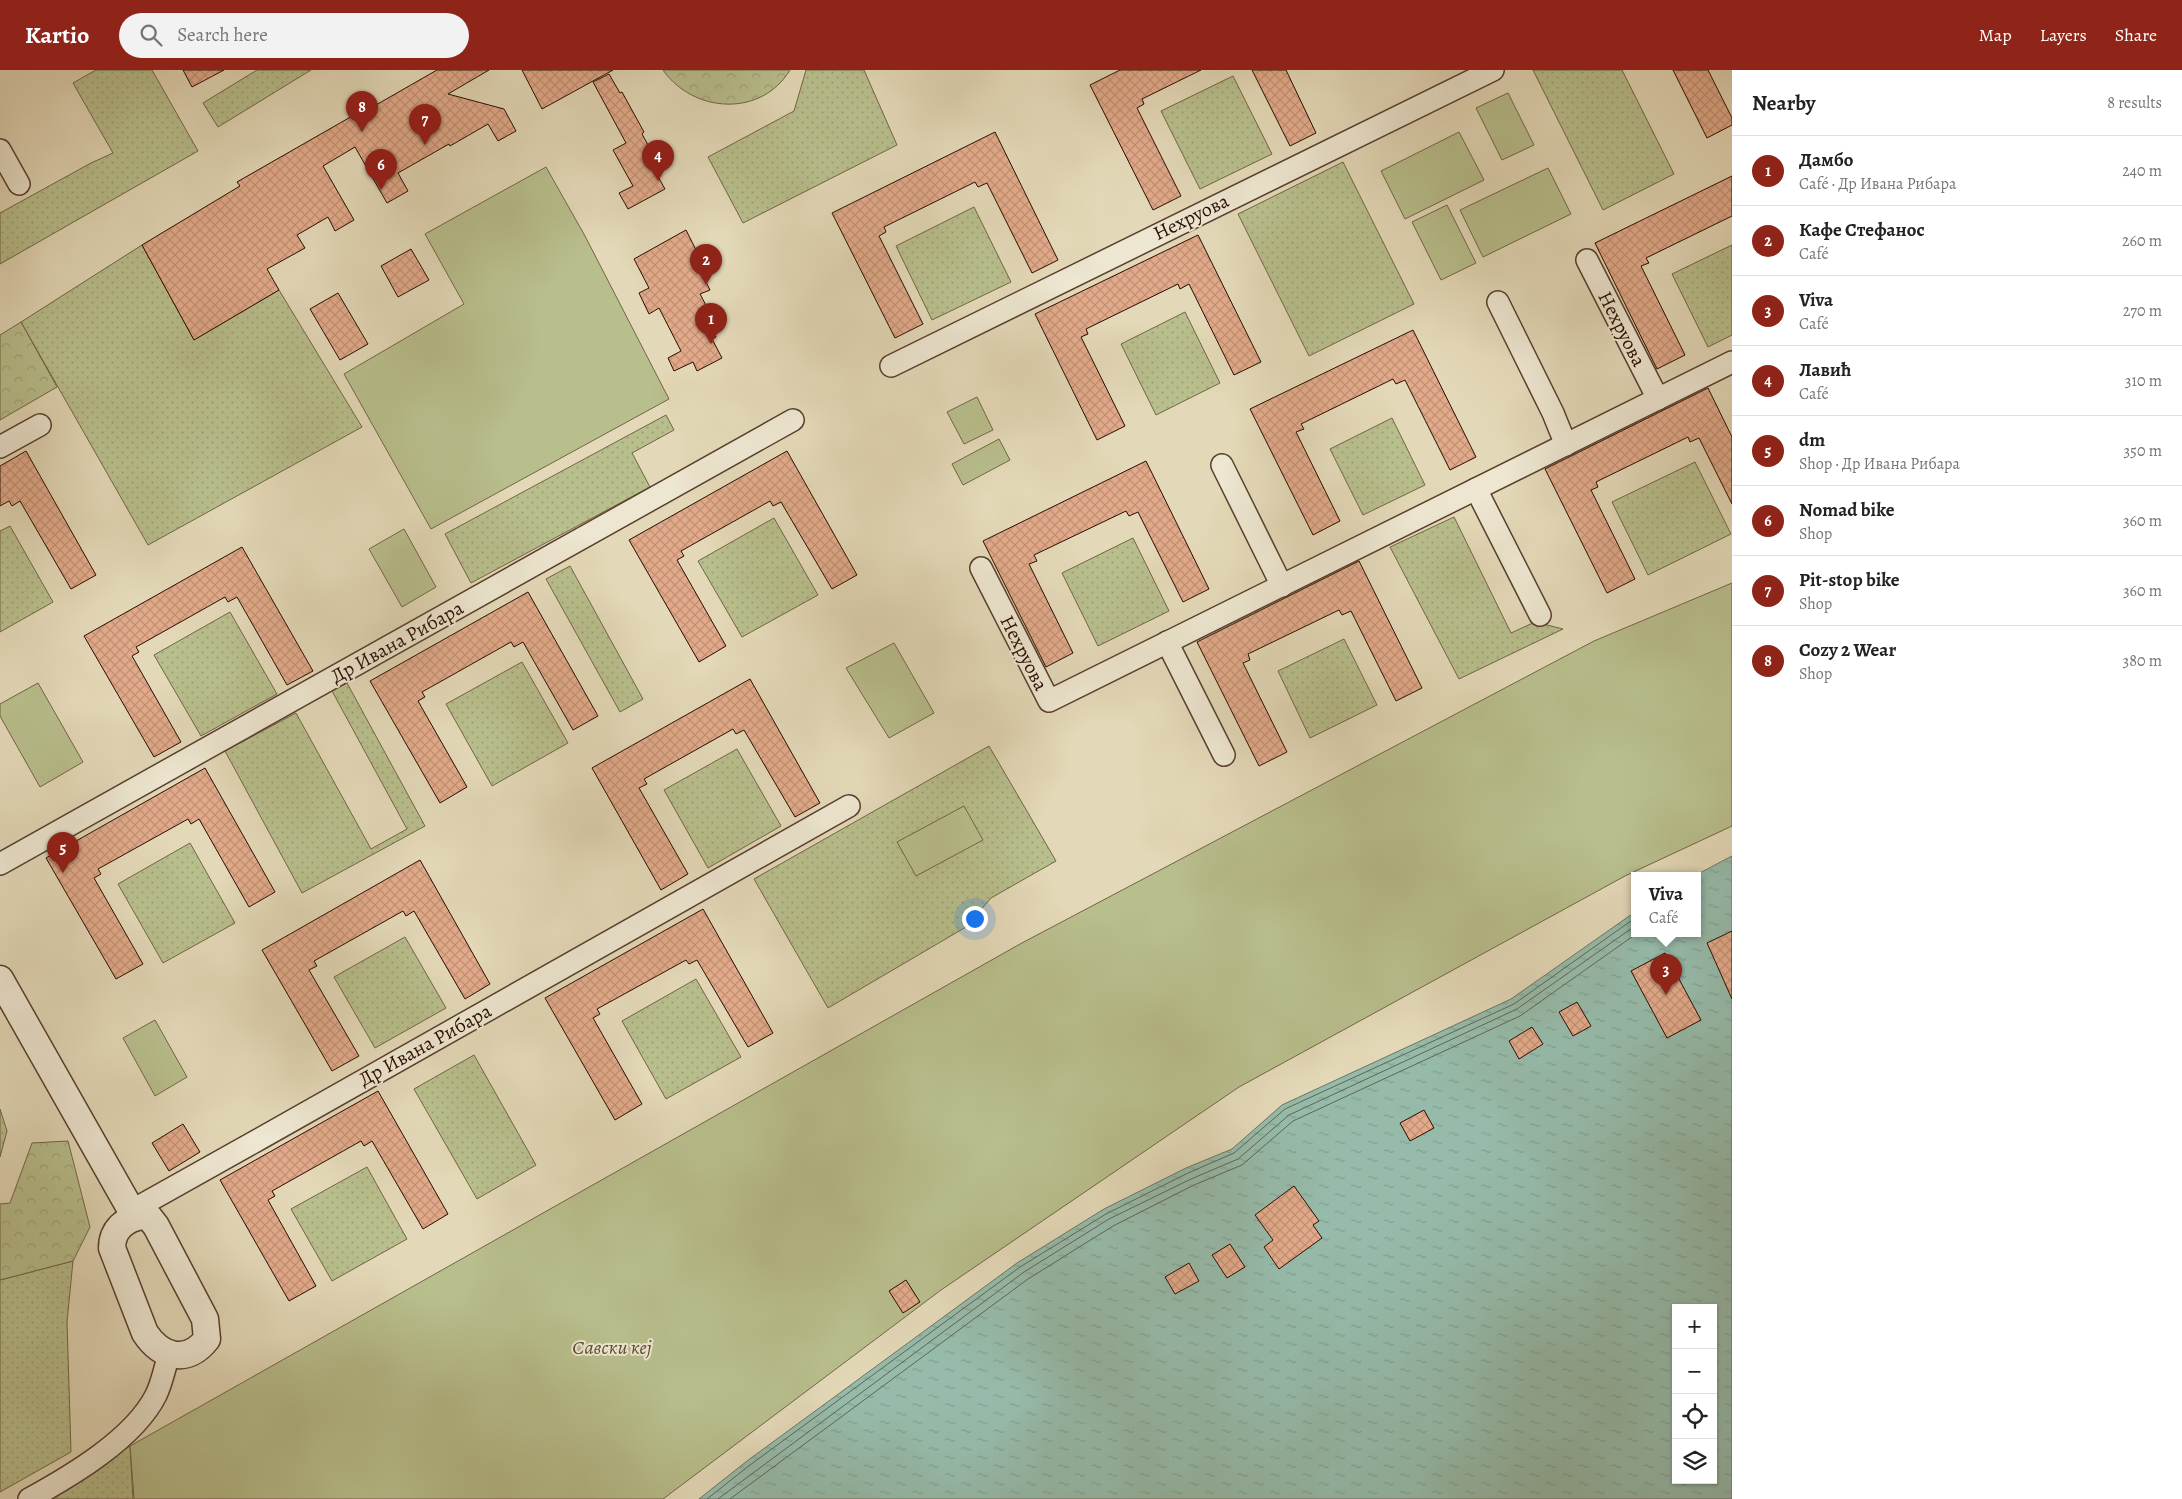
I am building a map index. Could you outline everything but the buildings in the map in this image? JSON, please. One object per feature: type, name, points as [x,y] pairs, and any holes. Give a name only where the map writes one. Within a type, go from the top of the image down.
[{"type":"street","name":"Нехруова","points":[[891,366],[1493,70]]},
{"type":"street","points":[[0,150],[19,184]]},
{"type":"street","name":"Нехруова","points":[[1587,260],[1658,399]]},
{"type":"street","points":[[1498,302],[1553,414],[1566,445]]},
{"type":"street","name":"Нехруова","points":[[981,568],[1049,701],[1732,362]]},
{"type":"street","name":"Др Ивана Рибара","points":[[0,864],[793,420]]},
{"type":"street","points":[[0,447],[40,424]]},
{"type":"street","points":[[1222,465],[1282,586]]},
{"type":"street","points":[[1476,490],[1540,615]]},
{"type":"street","points":[[1167,642],[1224,755]]},
{"type":"street","name":"Др Ивана Рибара","points":[[169,1354],[153,1345],[145,1333],[112,1248],[112,1242],[118,1228],[133,1214],[482,1012],[563,969],[849,806]]},
{"type":"street","points":[[0,978],[133,1214],[149,1217],[156,1226],[205,1319],[207,1339],[201,1346],[181,1355],[169,1354],[156,1395],[140,1418],[107,1448],[72,1475],[29,1499]]},
{"type":"green space","points":[[96,70],[152,70],[198,151],[0,264],[0,213],[113,153],[73,83]]},
{"type":"green space","points":[[257,70],[311,70],[218,127],[203,103]]},
{"type":"green space","points":[[663,70],[790,70],[777,86],[762,96],[745,102],[727,104],[709,102],[691,95],[676,84]]},
{"type":"green space","points":[[806,70],[864,70],[897,145],[743,223],[708,157],[794,111]]},
{"type":"green space","points":[[1533,70],[1622,70],[1674,174],[1603,210]]},
{"type":"green space","points":[[1233,76],[1272,154],[1200,189],[1161,111]]},
{"type":"green space","points":[[1508,93],[1534,145],[1502,160],[1476,108]]},
{"type":"green space","points":[[1459,132],[1484,180],[1405,219],[1381,171]]},
{"type":"green space","points":[[1343,162],[1414,304],[1309,356],[1238,214]]},
{"type":"green space","points":[[546,167],[585,236],[669,399],[431,529],[344,374],[464,304],[425,234]]},
{"type":"green space","points":[[1548,168],[1571,214],[1483,257],[1460,210]]},
{"type":"green space","points":[[1447,205],[1476,263],[1441,280],[1412,222]]},
{"type":"green space","points":[[974,207],[1011,282],[932,320],[896,246]]},
{"type":"green space","points":[[142,245],[194,340],[279,290],[362,427],[148,545],[21,322]]},
{"type":"green space","points":[[1732,245],[1732,335],[1708,347],[1672,274]]},
{"type":"green space","points":[[1185,312],[1220,383],[1156,415],[1121,344]]},
{"type":"green space","points":[[21,322],[57,387],[0,420],[0,335]]},
{"type":"green space","points":[[977,397],[993,430],[964,444],[947,412]]},
{"type":"green space","points":[[666,415],[674,430],[632,453],[650,487],[471,583],[445,534]]},
{"type":"green space","points":[[1392,418],[1425,485],[1363,515],[1330,449]]},
{"type":"green space","points":[[999,439],[1010,460],[963,485],[952,464]]},
{"type":"green space","points":[[1695,462],[1731,534],[1648,575],[1612,502]]},
{"type":"green space","points":[[1454,517],[1511,633],[1535,622],[1563,629],[1459,679],[1390,547]]},
{"type":"green space","points":[[774,518],[818,595],[742,637],[698,561]]},
{"type":"green space","points":[[10,526],[53,602],[0,632],[0,531]]},
{"type":"green space","points":[[404,529],[436,587],[402,607],[369,549]]},
{"type":"green space","points":[[1133,538],[1169,611],[1098,646],[1062,573]]},
{"type":"green space","points":[[570,566],[643,699],[620,712],[546,579]]},
{"type":"green space","name":"Савски кеј","points":[[1732,583],[1732,826],[1631,872],[1239,1087],[941,1290],[663,1499],[134,1499],[130,1446],[1020,944],[1594,641]]},
{"type":"green space","points":[[230,612],[277,694],[201,736],[154,655]]},
{"type":"green space","points":[[1344,639],[1377,705],[1310,738],[1278,671]]},
{"type":"green space","points":[[894,643],[934,713],[889,738],[846,668]]},
{"type":"green space","points":[[522,662],[568,743],[492,786],[446,704]]},
{"type":"green space","points":[[38,683],[83,762],[40,787],[0,716],[0,704]]},
{"type":"green space","points":[[347,683],[425,826],[302,893],[225,751],[296,713],[371,849],[407,829],[332,691]]},
{"type":"green space","points":[[989,746],[1056,861],[991,898],[966,927],[828,1008],[754,879]]},
{"type":"green space","points":[[737,749],[781,826],[708,868],[664,790]]},
{"type":"green space","points":[[964,806],[983,840],[916,876],[897,842]]},
{"type":"green space","points":[[190,843],[235,923],[163,963],[118,884]]},
{"type":"green space","points":[[405,937],[446,1008],[375,1048],[334,977]]},
{"type":"green space","points":[[696,979],[741,1057],[666,1099],[622,1021]]},
{"type":"green space","points":[[155,1020],[187,1077],[155,1096],[123,1038]]},
{"type":"green space","points":[[474,1055],[536,1165],[477,1199],[414,1089]]},
{"type":"green space","points":[[0,1109],[7,1131],[0,1157]]},
{"type":"green space","points":[[68,1141],[90,1227],[73,1261],[0,1280],[0,1204],[10,1203],[32,1143]]},
{"type":"green space","points":[[367,1167],[407,1239],[332,1281],[291,1209]]},
{"type":"green space","points":[[73,1261],[67,1322],[71,1452],[0,1492],[0,1280]]},
{"type":"green space","points":[[130,1446],[133,1499],[47,1499]]},
{"type":"water","points":[[1732,856],[1732,1499],[699,1499],[747,1461],[1017,1263],[1104,1209],[1186,1168],[1232,1149],[1282,1105],[1511,999],[1631,915],[1631,937],[1701,937],[1701,872]]},
{"type":"place","name":"Cozy 2 Wear","points":[[362,132]]},
{"type":"place","name":"Pit-stop bike","points":[[425,145]]},
{"type":"place","name":"Лавић","points":[[658,181]]},
{"type":"place","name":"Nomad bike","points":[[381,190]]},
{"type":"place","name":"Кафе Стефанос","points":[[706,285]]},
{"type":"place","name":"Дамбо","points":[[711,344]]},
{"type":"place","name":"dm","points":[[63,873]]},
{"type":"place","name":"Viva","points":[[1666,995]]}]
